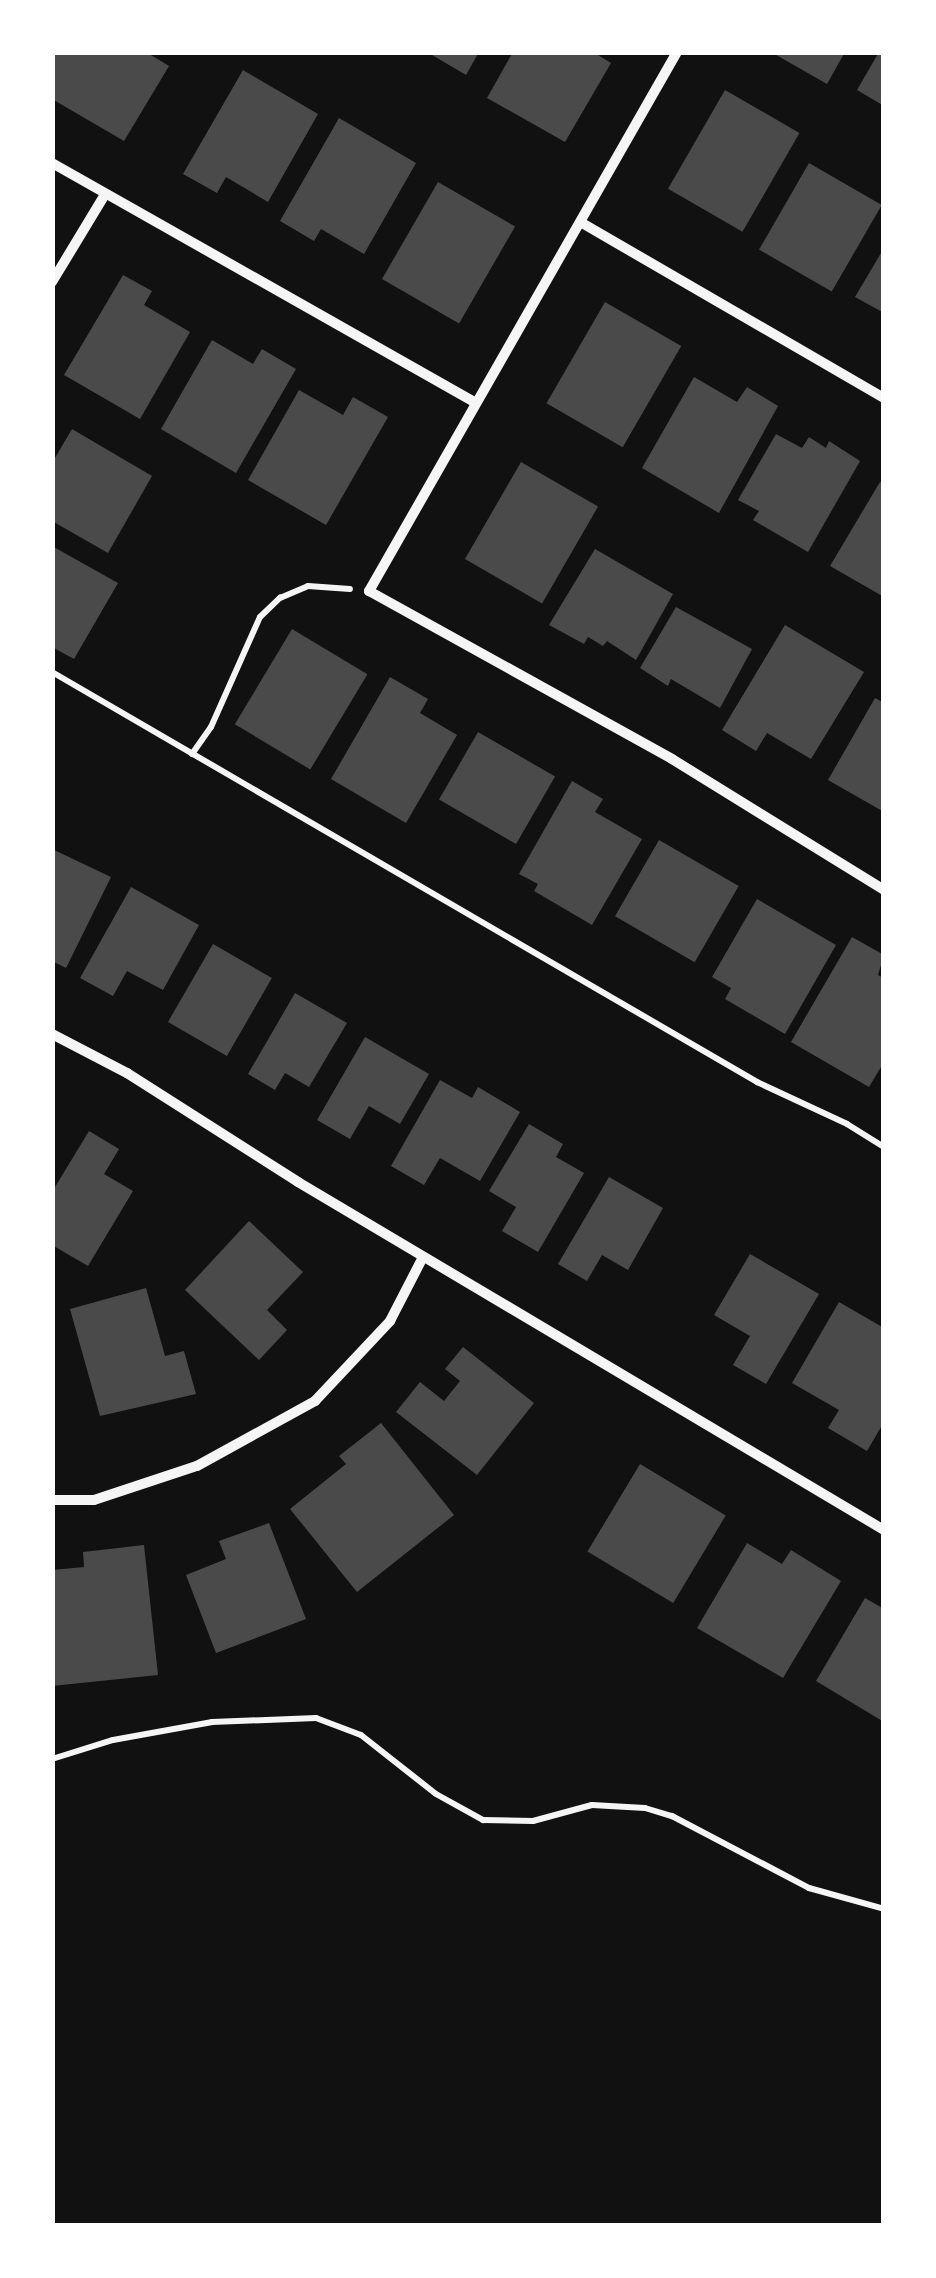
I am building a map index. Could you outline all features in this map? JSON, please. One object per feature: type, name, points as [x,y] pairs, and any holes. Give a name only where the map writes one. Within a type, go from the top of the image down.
[{"type":"street","points":[[677,52],[368,590],[672,759],[884,890]]},
{"type":"street","points":[[52,163],[104,196],[474,402]]},
{"type":"street","points":[[52,282],[104,196]]},
{"type":"street","points":[[582,222],[884,398]]},
{"type":"street","points":[[52,1034],[127,1072],[423,1257],[884,1530]]},
{"type":"street","points":[[52,1500],[94,1500],[197,1466],[315,1401],[390,1321],[423,1257]]},
{"type":"path","points":[[192,754],[211,727],[260,616],[280,598],[308,586],[368,590]]},
{"type":"path","points":[[52,672],[757,1082],[847,1124],[884,1147]]},
{"type":"path","points":[[52,1759],[114,1740],[212,1722],[316,1718],[360,1734],[436,1794],[482,1820],[533,1821],[592,1805],[645,1808],[672,1816],[810,1888],[884,1909]]},
{"type":"building","points":[[52,52],[146,52],[169,66],[124,141],[52,99]]},
{"type":"building","points":[[427,52],[479,52],[466,75]]},
{"type":"building","points":[[513,52],[593,52],[611,63],[565,142],[487,98]]},
{"type":"building","points":[[771,52],[845,52],[827,84]]},
{"type":"building","points":[[879,52],[884,52],[884,106],[857,90]]},
{"type":"building","points":[[243,70],[318,114],[268,202],[226,177],[217,193],[183,174]]},
{"type":"building","points":[[725,90],[799,133],[742,232],[668,189]]},
{"type":"building","points":[[339,118],[416,163],[364,254],[321,229],[314,241],[280,221]]},
{"type":"building","points":[[809,163],[882,205],[832,292],[759,250]]},
{"type":"building","points":[[438,182],[515,226],[459,323],[382,279]]},
{"type":"building","points":[[884,248],[884,313],[855,297]]},
{"type":"building","points":[[123,275],[152,291],[144,305],[190,332],[140,419],[64,375]]},
{"type":"building","points":[[605,302],[681,346],[623,447],[546,403]]},
{"type":"building","points":[[212,340],[253,364],[262,349],[296,369],[236,473],[161,429]]},
{"type":"building","points":[[694,377],[737,402],[747,387],[778,406],[719,513],[642,468]]},
{"type":"building","points":[[299,390],[343,415],[353,397],[388,417],[326,525],[248,480]]},
{"type":"building","points":[[72,429],[152,476],[108,553],[52,521],[52,463]]},
{"type":"building","points":[[776,434],[802,448],[809,437],[826,448],[829,441],[860,461],[808,552],[753,520],[759,511],[738,500]]},
{"type":"building","points":[[521,462],[598,506],[542,603],[465,559]]},
{"type":"building","points":[[880,482],[884,484],[884,597],[830,566]]},
{"type":"building","points":[[52,546],[118,583],[74,659],[52,647]]},
{"type":"building","points":[[595,549],[673,594],[636,660],[607,641],[603,646],[588,637],[584,644],[549,625]]},
{"type":"building","points":[[676,607],[752,649],[720,708],[671,679],[668,686],[640,668]]},
{"type":"building","points":[[785,625],[864,672],[811,759],[767,733],[756,751],[722,730]]},
{"type":"building","points":[[292,629],[367,674],[310,769],[235,724]]},
{"type":"building","points":[[390,677],[428,699],[420,713],[457,735],[406,823],[331,779]]},
{"type":"building","points":[[875,698],[884,703],[884,812],[828,780]]},
{"type":"building","points":[[478,732],[555,776],[516,844],[439,800]]},
{"type":"building","points":[[572,781],[603,799],[595,812],[642,839],[592,925],[534,891],[538,884],[519,874]]},
{"type":"building","points":[[659,840],[739,886],[695,962],[615,916]]},
{"type":"building","points":[[52,849],[111,877],[66,968],[52,961]]},
{"type":"building","points":[[131,887],[199,925],[163,990],[127,971],[113,996],[80,978]]},
{"type":"building","points":[[757,899],[836,945],[785,1034],[725,999],[731,988],[712,977]]},
{"type":"building","points":[[852,937],[884,955],[878,975],[884,978],[884,1062],[869,1087],[791,1042]]},
{"type":"building","points":[[213,944],[272,978],[227,1056],[168,1022]]},
{"type":"building","points":[[295,993],[347,1023],[309,1087],[285,1073],[275,1090],[248,1074]]},
{"type":"building","points":[[365,1037],[429,1074],[400,1124],[369,1106],[350,1139],[317,1120]]},
{"type":"building","points":[[440,1080],[472,1098],[478,1087],[520,1112],[480,1181],[440,1158],[424,1185],[391,1166]]},
{"type":"building","points":[[529,1124],[563,1144],[556,1157],[584,1173],[538,1252],[502,1231],[516,1207],[489,1191]]},
{"type":"building","points":[[89,1131],[119,1149],[104,1174],[133,1191],[88,1266],[52,1245],[52,1192]]},
{"type":"building","points":[[609,1177],[663,1208],[628,1270],[602,1255],[587,1281],[558,1264]]},
{"type":"building","points":[[249,1221],[303,1272],[267,1310],[287,1330],[259,1360],[185,1290]]},
{"type":"building","points":[[750,1254],[819,1294],[766,1384],[733,1365],[750,1336],[714,1315]]},
{"type":"building","points":[[146,1288],[165,1356],[184,1351],[196,1394],[100,1416],[70,1309]]},
{"type":"building","points":[[839,1302],[884,1328],[884,1422],[867,1451],[828,1428],[839,1410],[792,1383]]},
{"type":"building","points":[[463,1347],[534,1403],[477,1475],[396,1412],[420,1382],[444,1401],[460,1381],[445,1369]]},
{"type":"building","points":[[381,1423],[454,1515],[357,1592],[290,1509],[346,1464],[339,1456]]},
{"type":"building","points":[[640,1464],[726,1516],[673,1603],[587,1551]]},
{"type":"building","points":[[269,1523],[306,1619],[216,1653],[186,1575],[226,1559],[219,1541]]},
{"type":"building","points":[[747,1543],[782,1564],[791,1550],[841,1581],[783,1678],[697,1628]]},
{"type":"building","points":[[144,1545],[158,1675],[52,1686],[52,1570],[84,1567],[83,1552]]},
{"type":"building","points":[[865,1598],[884,1609],[884,1722],[816,1681]]}]
